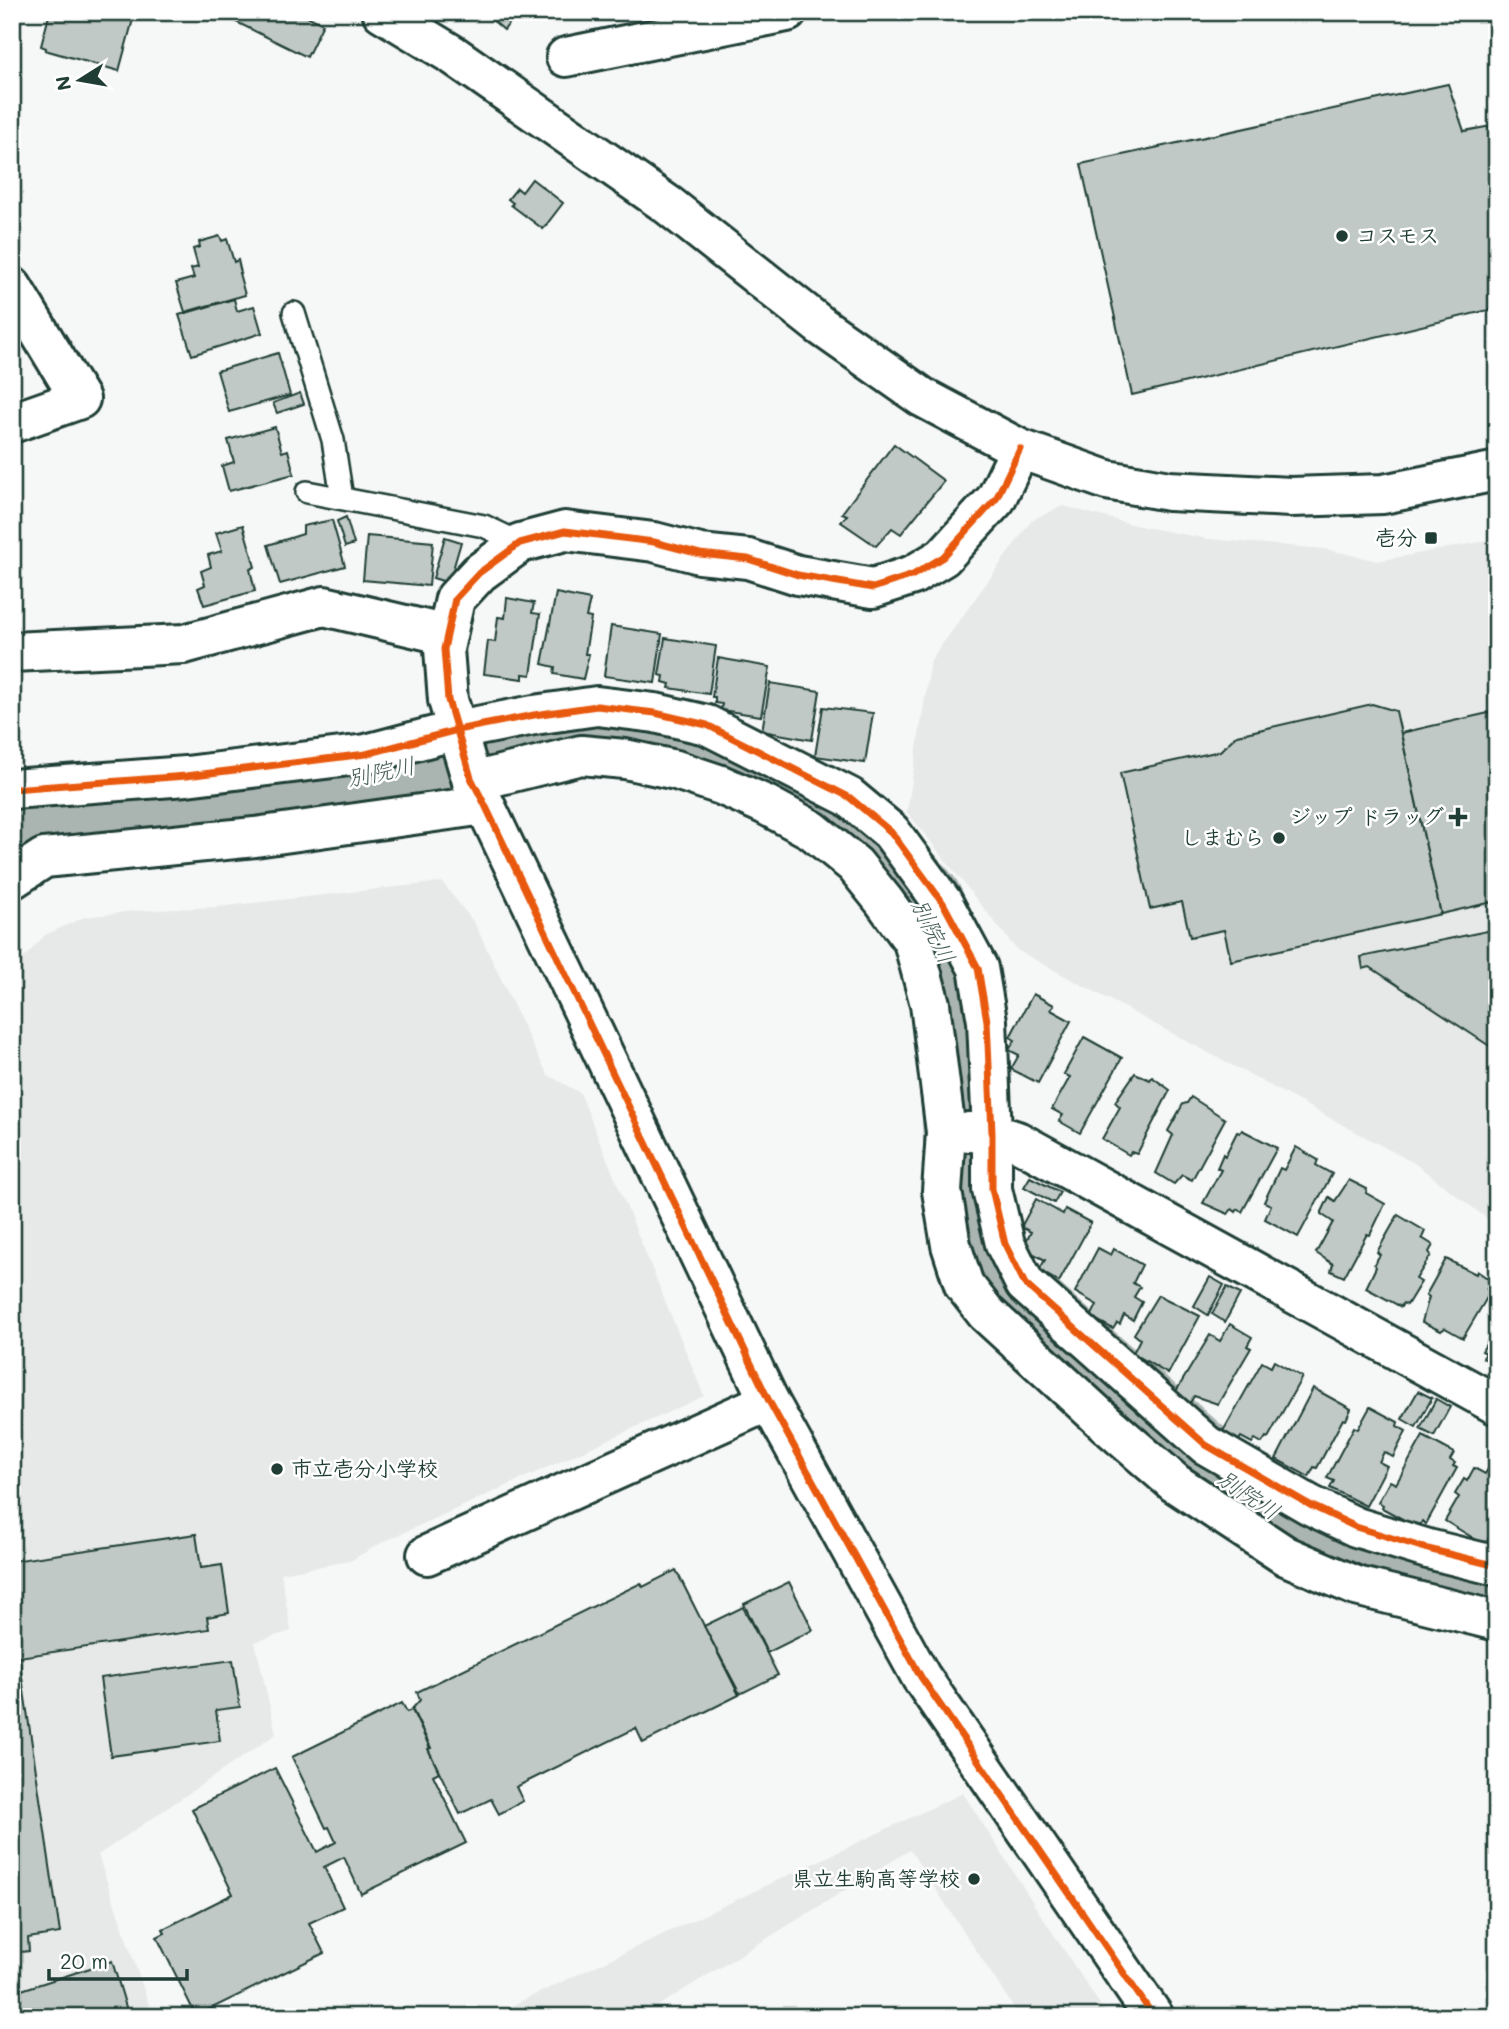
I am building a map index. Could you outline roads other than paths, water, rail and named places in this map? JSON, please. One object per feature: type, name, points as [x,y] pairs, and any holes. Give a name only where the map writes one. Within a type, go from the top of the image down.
[{"type":"street","points":[[382,12],[453,55],[668,205],[821,326],[922,397],[1020,449],[1107,480],[1157,489],[1291,497],[1382,494],[1497,471]]},
{"type":"street","points":[[566,57],[787,12]]},
{"type":"street","points":[[12,288],[80,399],[12,422]]},
{"type":"street","points":[[1020,449],[996,499],[943,557],[913,575],[873,588],[798,575],[748,559],[700,554],[654,542],[565,531],[520,543],[479,573],[455,599],[444,649],[447,700],[476,788],[769,1401],[921,1677],[1154,2017]]},
{"type":"street","points":[[12,652],[184,644],[324,606],[447,635]]},
{"type":"street","points":[[12,789],[186,776],[366,754],[534,715],[597,706],[655,713],[707,725],[849,797],[891,832],[943,903],[978,968],[987,1021],[992,1189],[1005,1244],[1025,1284],[1206,1445],[1310,1505],[1356,1527],[1497,1566]]},
{"type":"street","points":[[12,879],[44,859],[255,837],[476,788],[581,755],[625,759],[676,770],[721,785],[766,805],[812,830],[855,864],[913,941],[930,1004],[946,1132],[942,1191],[951,1245],[964,1285],[986,1313],[1175,1483],[1286,1556],[1356,1586],[1497,1621]]},
{"type":"street","points":[[946,1132],[992,1133],[1017,1141],[1497,1405]]},
{"type":"street","points":[[426,1555],[769,1401]]},
{"type":"lane","points":[[294,313],[333,440],[342,498]]},
{"type":"lane","points":[[307,492],[484,526],[520,543]]},
{"type":"waterway","name":"別院川","points":[[12,813],[300,788],[571,733],[642,735],[712,750],[829,811],[885,859],[922,902],[955,974],[966,1175],[974,1235],[1000,1286],[1219,1477],[1276,1515],[1330,1544],[1396,1565],[1497,1585]]},
{"type":"place","name":"コスモス","points":[[1342,236]]},
{"type":"place","name":"壱分","points":[[1431,538]]},
{"type":"place","name":"ジップ ドラッグ","points":[[1458,817]]},
{"type":"place","name":"しまむら","points":[[1279,838]]},
{"type":"place","name":"市立壱分小学校","points":[[277,1469]]},
{"type":"place","name":"県立生駒高等学校","points":[[974,1879]]}]
